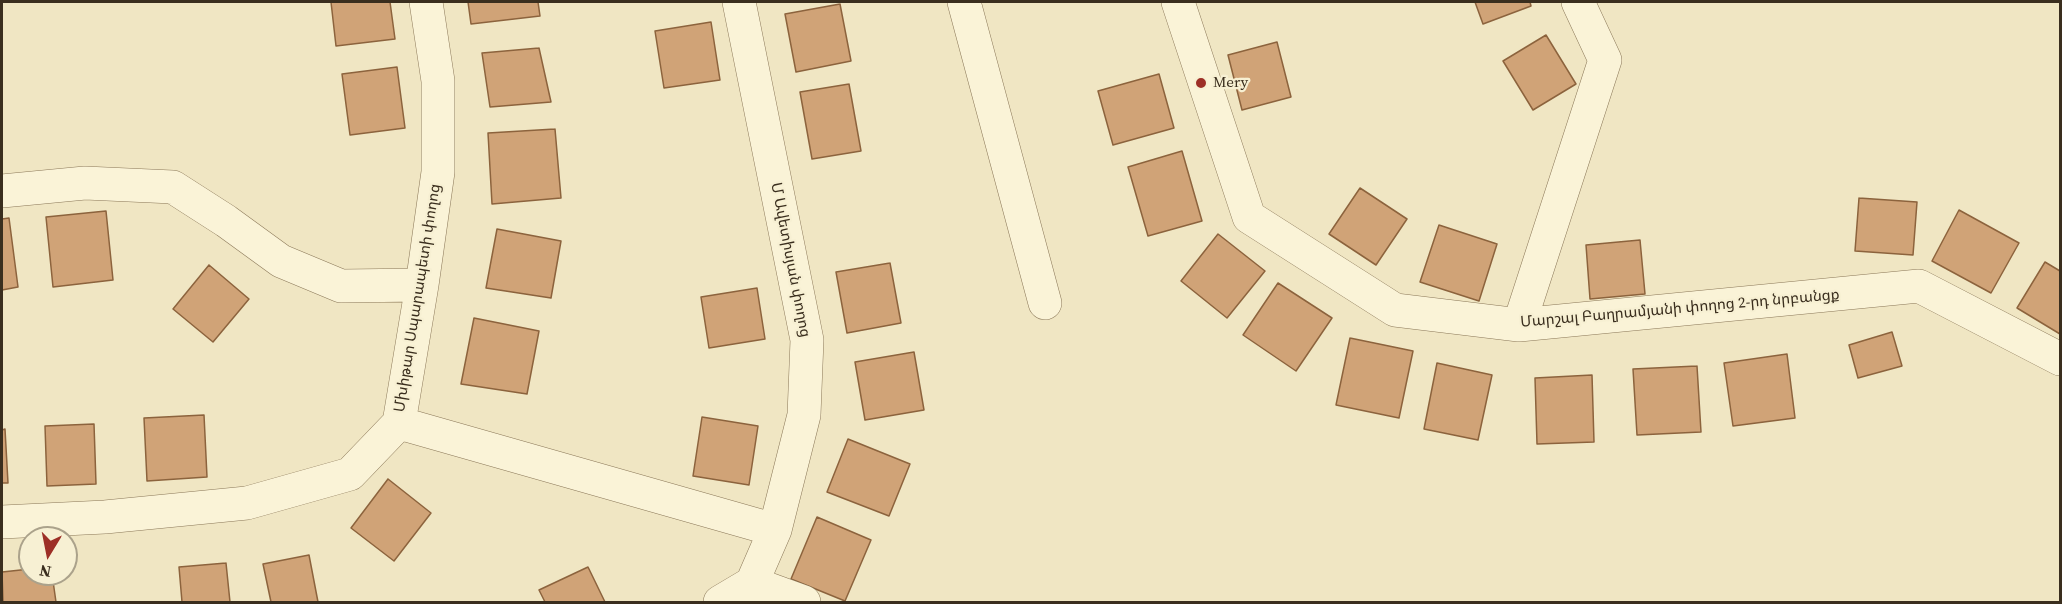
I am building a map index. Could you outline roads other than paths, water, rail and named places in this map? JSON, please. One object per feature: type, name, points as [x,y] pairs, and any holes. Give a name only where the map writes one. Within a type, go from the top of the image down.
[{"type":"street","name":"Մխիթար Սպարապետի փողոց","points":[[2,522],[105,517],[247,503],[350,474],[399,423],[438,171],[438,81],[426,2]]},
{"type":"street","name":"Մ Ավետիսյան փողոց","points":[[739,2],[807,340],[804,415],[775,530],[752,583]]},
{"type":"street","points":[[964,2],[1045,303]]},
{"type":"street","name":"Մարշալ Բաղրամյանի փողոց 2-րդ նրբանցք","points":[[1178,2],[1249,217],[1395,310],[1519,325],[1919,286],[2061,360]]},
{"type":"street","points":[[1519,325],[1605,60],[1578,2]]},
{"type":"street","points":[[2,191],[85,183],[173,187],[226,221],[281,261],[341,286],[422,285]]},
{"type":"street","points":[[399,423],[775,530]]},
{"type":"street","points":[[720,603],[752,583],[804,603]]},
{"type":"place","name":"Mery","points":[[1201,83]]}]
